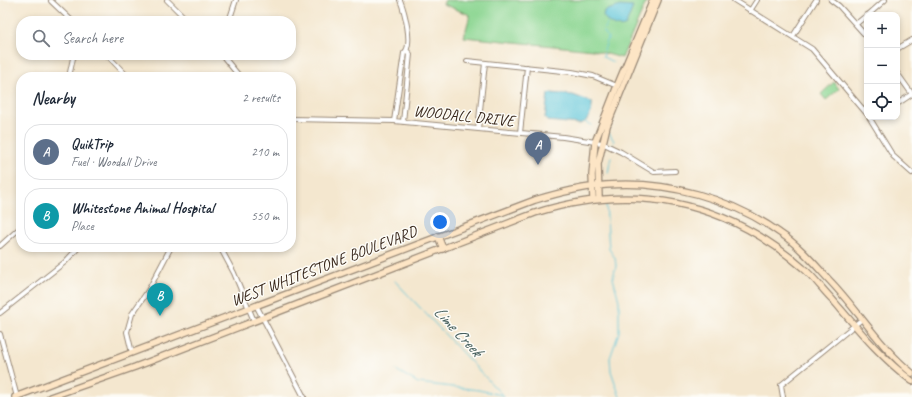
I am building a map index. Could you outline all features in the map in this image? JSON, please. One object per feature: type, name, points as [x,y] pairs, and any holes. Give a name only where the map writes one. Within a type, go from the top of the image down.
[{"type":"main road","points":[[596,199],[595,142],[653,0]]},
{"type":"main road","points":[[595,186],[602,143],[615,104],[658,0]]},
{"type":"main road","name":"WEST WHITESTONE BOULEVARD","points":[[16,397],[535,200],[563,192],[595,186],[627,184],[675,189],[702,195],[758,219],[781,233],[810,259],[834,285],[888,352],[912,373]]},
{"type":"main road","name":"WEST WHITESTONE BOULEVARD","points":[[50,397],[135,367],[535,213],[557,206],[596,199],[630,197],[656,199],[709,212],[737,223],[762,238],[804,268],[874,348],[912,381]]},
{"type":"main road","points":[[438,236],[443,249]]},
{"type":"street","points":[[167,0],[183,16]]},
{"type":"street","points":[[230,16],[236,0]]},
{"type":"street","points":[[400,0],[406,21],[407,51],[410,54],[403,122]]},
{"type":"street","points":[[734,0],[812,49],[864,110]]},
{"type":"street","points":[[750,11],[757,0]]},
{"type":"street","points":[[793,36],[816,0]]},
{"type":"street","points":[[832,0],[864,33]]},
{"type":"street","points":[[871,12],[886,0]]},
{"type":"street","points":[[51,1],[67,16]]},
{"type":"street","points":[[856,24],[864,17]]},
{"type":"street","points":[[899,48],[912,40]]},
{"type":"street","points":[[394,121],[404,53],[407,51]]},
{"type":"street","points":[[70,72],[73,60]]},
{"type":"street","points":[[112,60],[123,72]]},
{"type":"street","points":[[226,60],[236,72]]},
{"type":"street","points":[[467,61],[593,76],[617,86]]},
{"type":"street","points":[[478,130],[485,63]]},
{"type":"street","points":[[520,134],[527,67]]},
{"type":"street","points":[[900,77],[912,94],[900,102]]},
{"type":"street","name":"WOODALL DRIVE","points":[[296,119],[394,121],[595,142],[602,143],[621,152],[654,172],[675,171]]},
{"type":"street","points":[[871,120],[893,156],[912,173]]},
{"type":"street","points":[[0,246],[16,232]]},
{"type":"street","points":[[0,313],[65,262],[74,252]]},
{"type":"street","points":[[132,353],[127,332],[132,314],[148,291],[169,252]]},
{"type":"street","points":[[223,252],[234,273],[254,321]]},
{"type":"street","points":[[256,305],[304,397]]},
{"type":"street","points":[[783,397],[781,386],[861,320]]},
{"type":"street","points":[[0,334],[16,397]]},
{"type":"green space","points":[[445,0],[647,0],[622,58],[593,50],[464,37],[470,15],[443,4]]},
{"type":"green space","points":[[834,82],[839,89],[826,100],[821,94]]},
{"type":"water","points":[[620,6],[633,7],[626,25],[619,27],[607,21],[603,16],[604,11]]},
{"type":"water","points":[[548,94],[573,95],[592,102],[590,116],[588,119],[579,124],[547,121],[545,118]]},
{"type":"waterway","points":[[604,50],[608,38],[603,30],[608,22]]},
{"type":"waterway","points":[[604,53],[603,57],[613,62]]},
{"type":"waterway","points":[[585,122],[591,125]]},
{"type":"waterway","points":[[609,133],[614,141],[613,144]]},
{"type":"waterway","points":[[608,173],[611,157]]},
{"type":"waterway","points":[[606,203],[609,249],[615,258],[616,266],[613,278],[619,301],[619,332],[610,358],[611,371],[620,397]]},
{"type":"waterway","name":"Lime Creek","points":[[395,281],[504,397]]},
{"type":"waterway","points":[[396,370],[418,383],[479,390],[501,395]]},
{"type":"place","name":"QuikTrip","points":[[538,165]]},
{"type":"place","name":"Whitestone Animal Hospital","points":[[160,316]]}]
